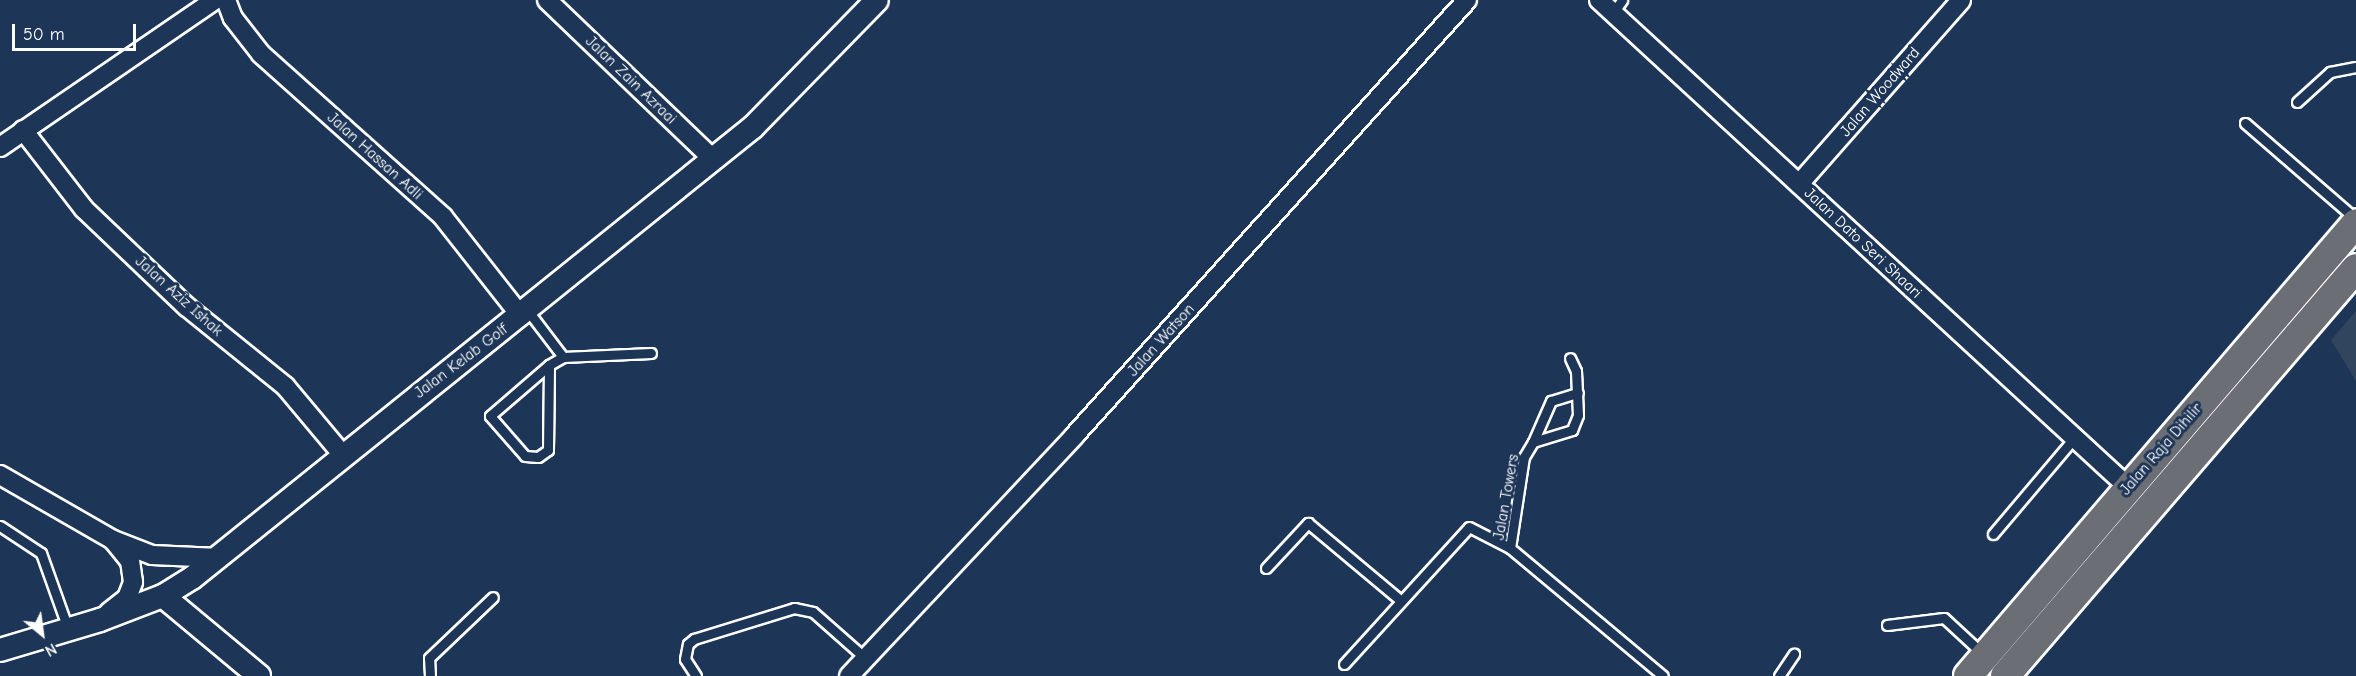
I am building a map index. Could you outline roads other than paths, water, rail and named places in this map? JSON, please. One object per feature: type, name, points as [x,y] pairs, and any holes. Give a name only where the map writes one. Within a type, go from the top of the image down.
[{"type":"main road","name":"Jalan Raja Dihilir","points":[[1976,666],[2356,221]]},
{"type":"main road","name":"Jalan Raja Dihilir","points":[[2005,676],[2356,268]]},
{"type":"street","points":[[0,147],[215,0]]},
{"type":"street","name":"Jalan Hassan Adli","points":[[226,0],[233,18],[261,54],[443,217],[524,313]]},
{"type":"street","name":"Jalan Zain Azraai","points":[[547,0],[714,160]]},
{"type":"street","name":"Jalan Kelab Golf","points":[[0,650],[69,631],[163,596],[219,558],[342,454],[524,313],[753,127],[877,0]]},
{"type":"street","name":"Jalan Watson","points":[[849,676],[1074,436],[1467,0]]},
{"type":"street","name":"Jalan Dato Seri Shaari","points":[[1599,0],[1617,6],[1799,184],[2128,487]]},
{"type":"street","name":"Jalan Woodward","points":[[1799,184],[1961,0]]},
{"type":"street","name":"Jalan Aziz Ishak","points":[[23,130],[84,209],[187,307],[285,386],[342,454]]},
{"type":"street","points":[[0,475],[113,540],[152,555],[219,558]]},
{"type":"street","points":[[100,620],[127,598],[133,582],[130,561],[113,540]]},
{"type":"street","points":[[163,596],[259,676]]},
{"type":"lane","points":[[2297,102],[2330,72],[2356,67]]},
{"type":"lane","points":[[2246,123],[2356,221]]},
{"type":"lane","points":[[524,313],[563,357]]},
{"type":"lane","points":[[549,365],[548,450],[538,457],[525,456],[490,416],[549,365],[563,357],[651,353]]},
{"type":"lane","name":"Jalan Towers","points":[[1569,358],[1578,393],[1578,415],[1572,430],[1533,442],[1524,457],[1510,548],[1663,676]]},
{"type":"lane","points":[[1533,442],[1551,401],[1578,393]]},
{"type":"lane","points":[[1993,534],[2074,438]]},
{"type":"lane","points":[[1266,568],[1308,523],[1400,600]]},
{"type":"lane","points":[[0,526],[41,553],[69,631]]},
{"type":"lane","points":[[1344,664],[1469,526],[1510,548]]},
{"type":"lane","points":[[430,676],[429,658],[493,597]]},
{"type":"lane","points":[[696,676],[685,659],[688,644],[694,639],[794,608],[813,612],[865,658]]},
{"type":"lane","points":[[1887,625],[1944,618],[1976,666]]},
{"type":"lane","points":[[1779,676],[1794,654]]}]
